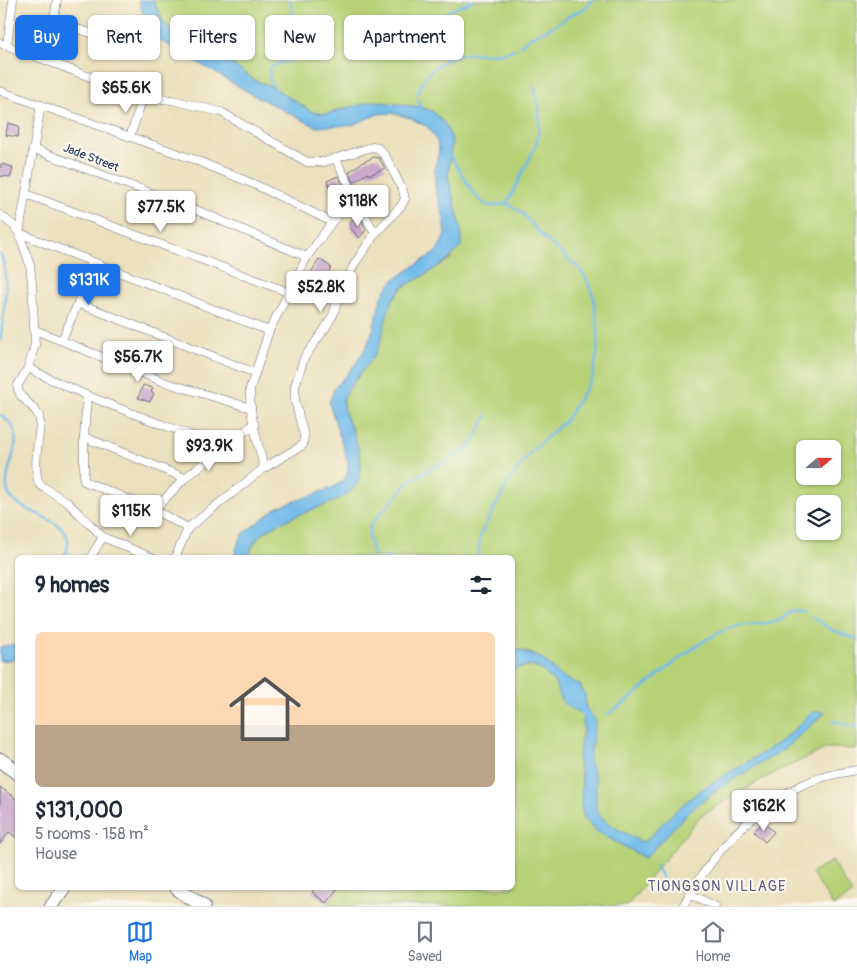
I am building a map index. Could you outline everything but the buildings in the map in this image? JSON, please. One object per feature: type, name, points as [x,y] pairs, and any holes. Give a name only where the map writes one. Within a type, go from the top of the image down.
[{"type":"highway","points":[[0,760],[15,771]]},
{"type":"highway","points":[[180,890],[203,906]]},
{"type":"main road","points":[[50,906],[62,890]]},
{"type":"street","points":[[13,0],[3,44],[15,48]]},
{"type":"street","points":[[55,15],[57,0]]},
{"type":"street","points":[[48,60],[143,97],[172,100],[221,112],[306,162],[316,163],[372,147],[378,148],[386,158],[403,191],[405,200],[375,234],[348,274],[333,315],[304,358],[295,386],[295,401],[303,432],[302,445],[264,468],[188,528],[176,555]]},
{"type":"street","points":[[0,91],[193,159],[256,185],[332,222]]},
{"type":"street","points":[[130,137],[143,97]]},
{"type":"street","points":[[20,233],[41,105]]},
{"type":"street","name":"Jade Street","points":[[33,149],[196,210],[307,257]]},
{"type":"street","points":[[335,158],[375,234]]},
{"type":"street","points":[[26,194],[288,292]]},
{"type":"street","points":[[264,468],[251,408],[250,389],[255,373],[269,332],[307,257],[332,222],[355,196]]},
{"type":"street","points":[[0,215],[13,224],[20,233],[30,265],[35,345],[28,368],[20,381],[18,390],[39,416],[38,482],[78,511],[102,537],[145,555]]},
{"type":"street","points":[[20,233],[269,332]]},
{"type":"street","points":[[62,340],[92,263]]},
{"type":"street","points":[[78,303],[255,373]]},
{"type":"street","points":[[35,330],[164,382],[251,408]]},
{"type":"street","points":[[28,368],[58,384],[87,396],[222,448]]},
{"type":"street","points":[[87,396],[84,437],[84,481],[154,510],[188,528]]},
{"type":"street","points":[[154,510],[185,478],[254,424]]},
{"type":"street","points":[[84,437],[185,478]]},
{"type":"street","points":[[92,555],[102,537]]},
{"type":"street","points":[[683,906],[735,834],[762,810],[803,784],[827,776],[857,770]]},
{"type":"street","points":[[690,894],[715,906]]},
{"type":"green space","points":[[153,0],[857,0],[857,749],[827,748],[766,777],[700,816],[627,906],[326,906],[338,890],[515,890],[515,670],[527,666],[541,670],[549,664],[533,654],[515,649],[515,555],[250,555],[253,545],[262,535],[275,526],[291,517],[350,492],[360,457],[352,429],[343,409],[343,400],[379,345],[385,319],[392,301],[402,288],[452,258],[453,201],[448,176],[450,156],[432,111],[349,107],[326,114],[312,112],[274,88],[254,80],[226,60],[255,60],[255,15],[170,15],[170,29],[165,25]]},
{"type":"green space","points":[[832,861],[852,894],[833,906],[812,873]]},
{"type":"water","points":[[139,0],[153,0],[165,25],[170,29],[170,46],[160,40],[160,15],[144,15]]},
{"type":"water","points":[[193,60],[226,60],[254,80],[274,88],[312,112],[326,114],[374,101],[420,107],[432,111],[444,123],[452,139],[448,176],[461,228],[461,246],[442,264],[403,287],[397,293],[387,315],[382,338],[376,353],[345,393],[343,406],[361,461],[361,470],[356,485],[350,492],[339,499],[275,525],[262,534],[253,544],[250,555],[235,555],[243,534],[276,508],[332,488],[343,481],[348,472],[348,462],[329,403],[334,389],[357,362],[367,345],[381,299],[386,289],[395,279],[436,252],[445,234],[445,221],[435,188],[435,166],[439,152],[437,141],[428,127],[410,118],[393,113],[378,114],[352,125],[317,127],[255,96]]},
{"type":"water","points":[[15,644],[15,659],[0,661],[0,647]]},
{"type":"water","points":[[515,649],[543,659],[560,676],[580,685],[585,695],[586,708],[594,718],[595,724],[589,760],[596,780],[596,806],[598,813],[609,824],[641,842],[647,840],[677,809],[702,789],[776,744],[812,713],[818,711],[825,713],[783,750],[718,789],[688,812],[645,858],[596,831],[584,818],[581,804],[582,780],[578,758],[583,730],[583,717],[562,702],[554,681],[541,670],[534,666],[515,670]]},
{"type":"waterway","points":[[275,89],[270,81],[269,68],[295,59],[297,52],[298,37],[290,0]]},
{"type":"waterway","points":[[446,61],[439,35],[439,22],[447,12],[472,0]]},
{"type":"waterway","points":[[520,46],[529,38],[584,9],[593,0]]},
{"type":"waterway","points":[[418,93],[426,77],[444,61],[460,55],[503,53],[515,49]]},
{"type":"waterway","points":[[507,204],[535,147],[539,132],[538,102],[534,86]]},
{"type":"waterway","points":[[418,99],[421,110]]},
{"type":"waterway","points":[[449,154],[474,194],[482,202],[489,206],[507,204],[521,212],[544,238],[580,269],[593,295],[598,326],[597,355],[592,378],[566,420],[531,452],[509,481],[480,535],[478,555]]},
{"type":"waterway","points":[[0,254],[6,284],[0,340]]},
{"type":"waterway","points":[[0,415],[10,423],[15,431],[16,441],[8,472],[8,493],[25,508],[59,526],[66,534],[68,545],[64,555]]},
{"type":"waterway","points":[[373,555],[369,537],[371,524],[412,479],[464,451],[473,443],[487,415]]},
{"type":"waterway","points":[[607,714],[626,702],[683,656],[715,635],[737,626],[774,622],[791,612],[804,612]]},
{"type":"waterway","points":[[812,617],[832,630],[857,639]]},
{"type":"waterway","points":[[832,721],[857,727]]},
{"type":"waterway","points":[[655,865],[663,880],[685,893]]},
{"type":"district","name":"TIONGSON VILLAGE","points":[[717,886]]}]
